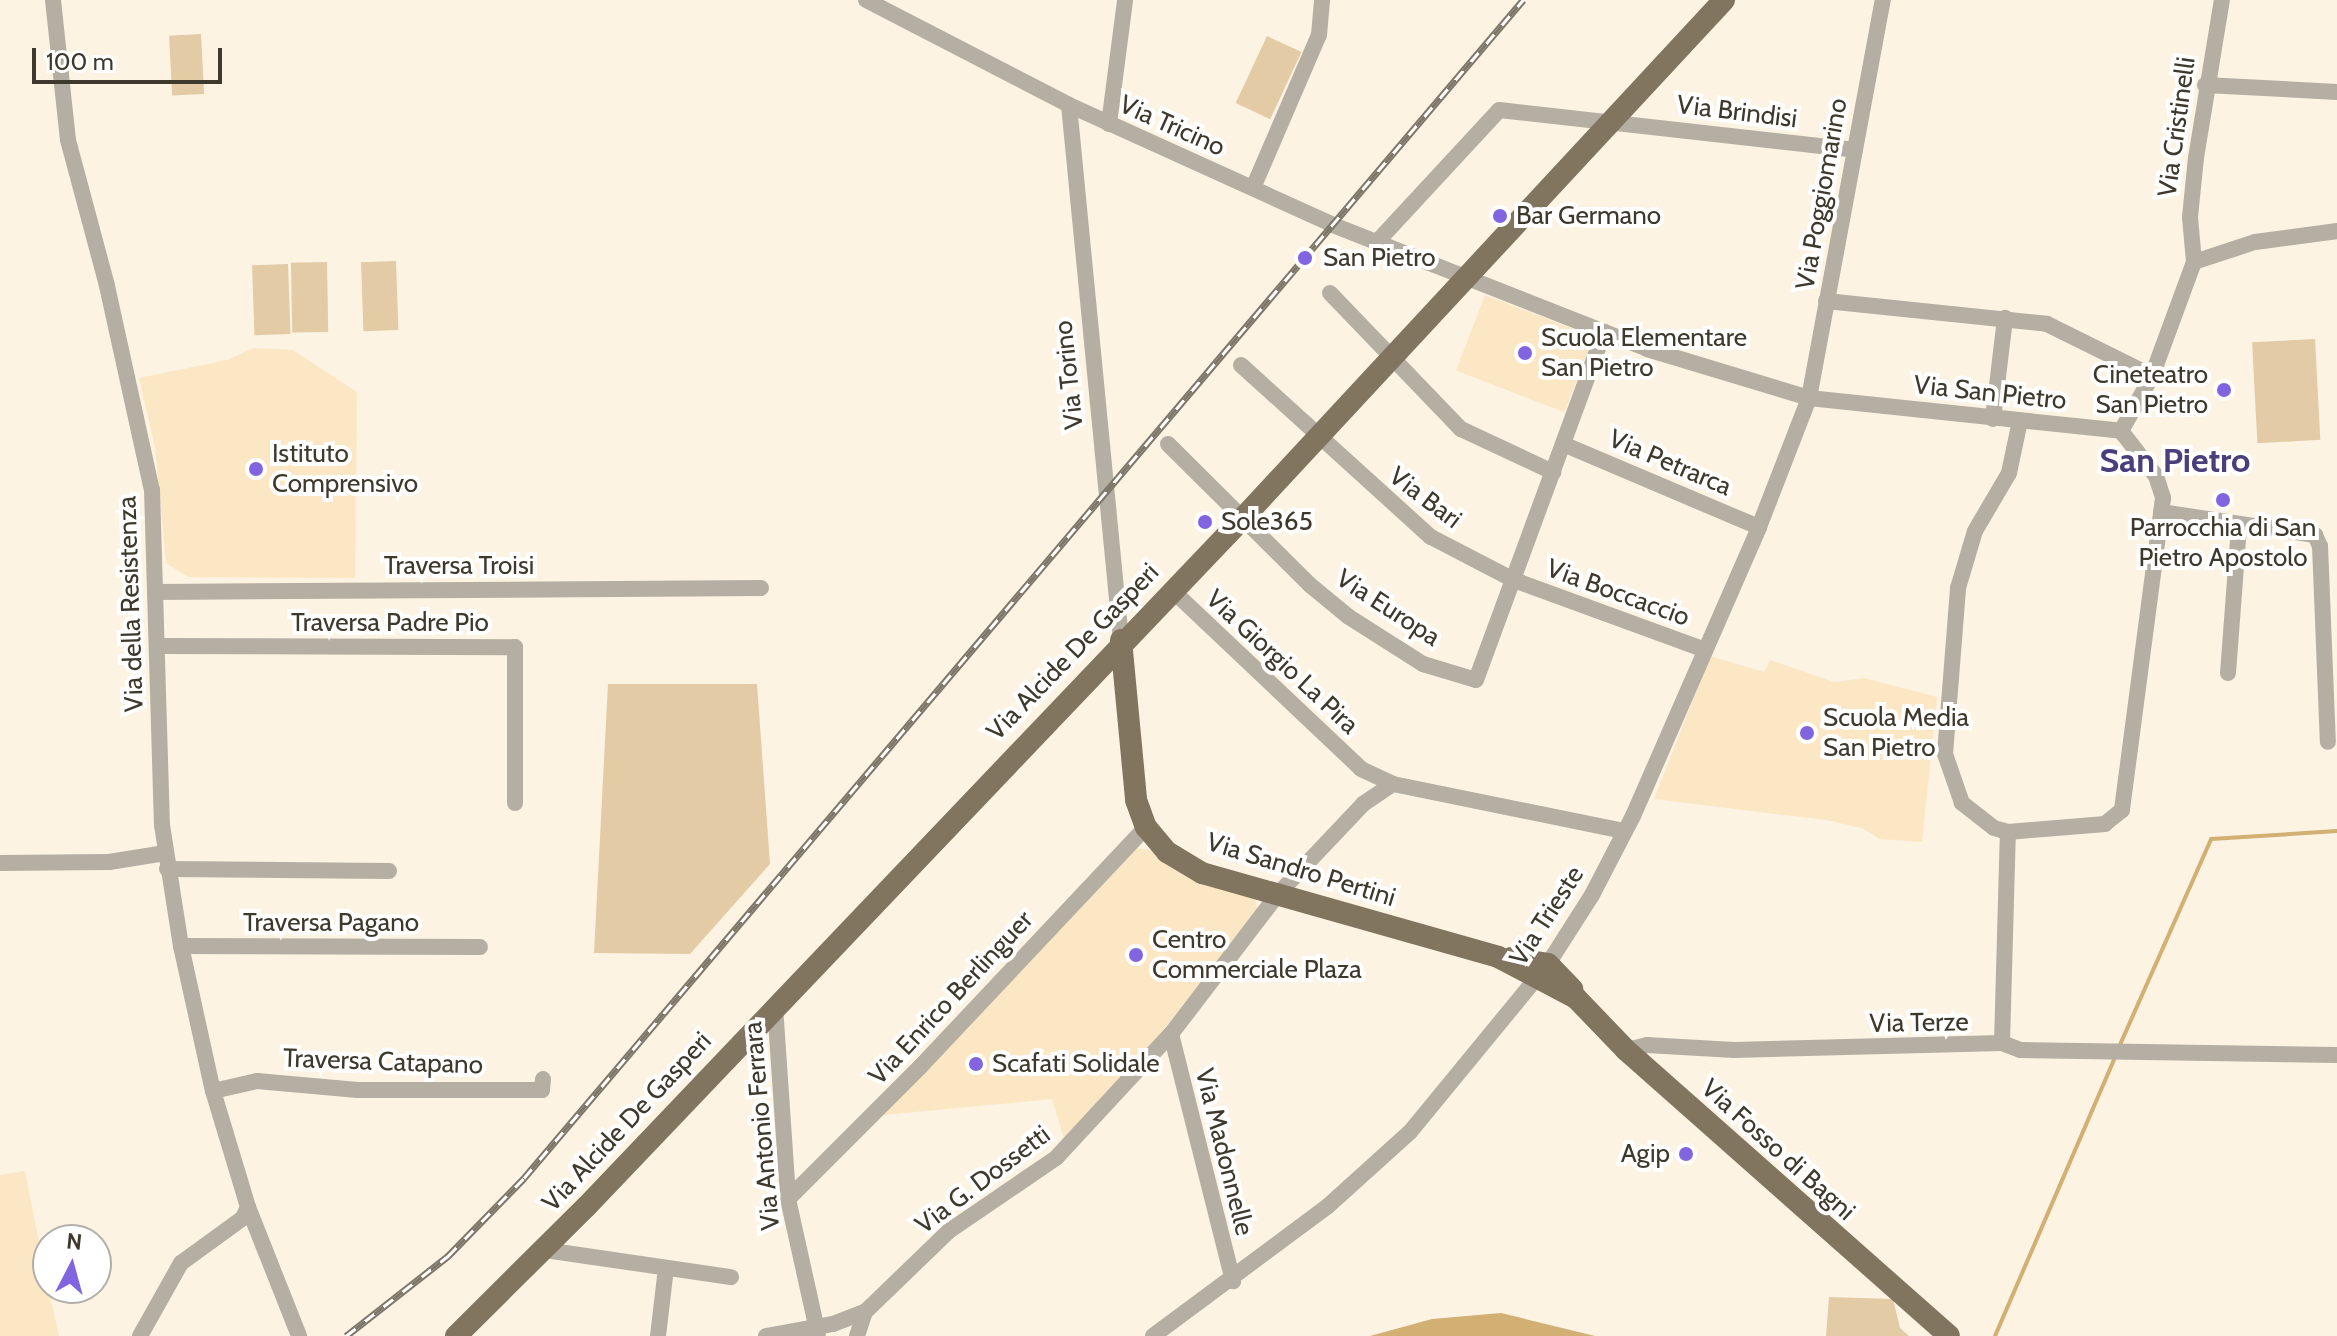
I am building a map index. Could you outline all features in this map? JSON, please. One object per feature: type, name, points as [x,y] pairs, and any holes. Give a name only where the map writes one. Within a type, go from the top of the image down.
[{"type":"main road","name":"Via Alcide De Gasperi","points":[[456,1336],[545,1250],[1121,640],[1243,518],[1724,0]]},
{"type":"main road","name":"Via Sandro Pertini","points":[[1121,640],[1136,800],[1146,827],[1167,852],[1193,869],[1543,970]]},
{"type":"main road","name":"Via Fosso di Bagni","points":[[1543,970],[1576,998],[1626,1050],[1949,1336]]},
{"type":"street","name":"Via della Resistenza","points":[[53,0],[68,140],[107,286],[152,490],[166,861],[181,946],[213,1091],[248,1207],[299,1336]]},
{"type":"street","name":"Via Tricino","points":[[866,0],[1109,124],[1376,243],[1604,332]]},
{"type":"street","points":[[1109,124],[1125,0]]},
{"type":"street","points":[[1253,188],[1319,35],[1322,0]]},
{"type":"street","name":"Via Poggiomarino","points":[[1809,398],[1883,0]]},
{"type":"street","name":"Via Cristinelli","points":[[2194,262],[2190,217],[2205,85],[2222,0]]},
{"type":"street","points":[[2205,85],[2337,92]]},
{"type":"street","name":"Via Torino","points":[[1069,105],[1121,640]]},
{"type":"street","name":"Via Brindisi","points":[[1376,243],[1499,110],[1613,120],[1855,150]]},
{"type":"street","points":[[2020,421],[2009,473],[1965,557],[1945,734],[1949,770],[1962,803],[1975,818],[2008,832],[2105,824],[2122,810],[2161,512],[2156,476],[2121,431],[2152,376],[2194,262],[2255,242],[2337,231]]},
{"type":"street","points":[[1330,293],[1391,360],[1461,429],[1553,472]]},
{"type":"street","points":[[1826,301],[2047,324],[2152,376]]},
{"type":"street","points":[[1993,419],[2005,318]]},
{"type":"street","points":[[1514,580],[1604,332]]},
{"type":"street","name":"Via San Pietro","points":[[1604,332],[1809,398],[2121,431]]},
{"type":"street","name":"Via Bari","points":[[1241,365],[1431,537],[1514,580]]},
{"type":"street","name":"Via Trieste","points":[[1153,1336],[1233,1281],[1328,1206],[1410,1132],[1543,970],[1574,927],[1624,831],[1705,650],[1759,527],[1809,398]]},
{"type":"street","points":[[1168,444],[1243,518]]},
{"type":"street","name":"Via Petrarca","points":[[1563,444],[1759,527]]},
{"type":"street","points":[[2161,512],[2239,525],[2304,531],[2318,540],[2328,742]]},
{"type":"street","name":"Via Europa","points":[[1243,518],[1310,585],[1386,643],[1423,664],[1476,680],[1514,580]]},
{"type":"street","points":[[2228,673],[2239,525]]},
{"type":"street","name":"Via Boccaccio","points":[[1514,580],[1705,650]]},
{"type":"street","name":"Traversa Troisi","points":[[157,592],[761,588]]},
{"type":"street","name":"Via Giorgio La Pira","points":[[1172,590],[1361,769],[1393,784],[1624,831]]},
{"type":"street","name":"Traversa Padre Pio","points":[[158,646],[515,647],[515,803]]},
{"type":"street","name":"Via Giorgio La Pira","points":[[1361,769],[1363,804]]},
{"type":"street","points":[[1363,804],[1393,784]]},
{"type":"street","name":"Via G. Dossetti","points":[[766,1336],[823,1329],[865,1312],[949,1231],[1056,1158],[1171,1034],[1278,894],[1363,804]]},
{"type":"street","name":"Via Enrico Berlinguer","points":[[788,1199],[839,1152],[1146,827]]},
{"type":"street","name":"Via Terze","points":[[1626,1050],[1647,1045],[1734,1050],[2002,1043],[2008,832]]},
{"type":"street","points":[[0,863],[166,861],[389,871]]},
{"type":"street","name":"Traversa Pagano","points":[[181,946],[480,947]]},
{"type":"street","name":"Via Antonio Ferrara","points":[[775,1006],[788,1199],[823,1329]]},
{"type":"street","name":"Via Madonnelle","points":[[1171,1034],[1233,1281]]},
{"type":"street","points":[[2002,1043],[2020,1050],[2337,1055]]},
{"type":"street","name":"Traversa Catapano","points":[[213,1091],[257,1081],[358,1090],[542,1090],[543,1079]]},
{"type":"street","points":[[140,1336],[181,1263],[243,1218],[248,1207]]},
{"type":"street","points":[[545,1250],[731,1277]]},
{"type":"street","points":[[658,1336],[666,1268]]},
{"type":"street","points":[[857,1336],[865,1312]]},
{"type":"street","points":[[823,1329],[847,1336]]},
{"type":"shaded area","points":[[201,34],[204,94],[172,96],[169,36]]},
{"type":"shaded area","points":[[1267,36],[1301,52],[1270,119],[1236,103]]},
{"type":"shaded area","points":[[396,261],[398,330],[363,331],[361,262]]},
{"type":"shaded area","points":[[327,262],[328,332],[292,333],[291,263]]},
{"type":"shaded area","points":[[288,264],[290,334],[254,335],[252,265]]},
{"type":"shaded area","name":"Scuola Elementare San Pietro","points":[[1485,295],[1593,337],[1564,412],[1456,371]]},
{"type":"shaded area","points":[[2315,339],[2320,440],[2257,443],[2252,342]]},
{"type":"shaded area","name":"Istituto Comprensivo","points":[[254,348],[293,350],[357,392],[355,578],[188,577],[166,563],[155,447],[139,378],[227,360]]},
{"type":"shaded area","name":"Scuola Media San Pietro","points":[[1710,656],[1764,672],[1770,660],[1834,682],[1864,678],[1937,697],[1922,842],[1880,839],[1862,828],[1826,820],[1654,799]]},
{"type":"shaded area","points":[[608,684],[757,684],[770,864],[690,954],[594,953]]},
{"type":"shaded area","points":[[1137,848],[1151,850],[1183,871],[1255,896],[1257,909],[1140,1060],[1065,1142],[1052,1099],[883,1115]]},
{"type":"shaded area","points":[[25,1171],[35,1224],[32,1224],[32,1304],[52,1304],[59,1336],[0,1336],[0,1175]]},
{"type":"shaded area","points":[[1829,1297],[1893,1299],[1900,1328],[1909,1336],[1826,1336]]},
{"type":"shaded area","points":[[1501,1313],[1595,1336],[1370,1336],[1432,1319]]},
{"type":"waterway","points":[[2119,1047],[2211,839],[2337,831]]},
{"type":"waterway","points":[[1995,1336],[2116,1055]]},
{"type":"railway","points":[[346,1336],[448,1256],[524,1178],[1523,0]]},
{"type":"place","name":"Bar Germano","points":[[1500,216]]},
{"type":"place","name":"San Pietro","points":[[1305,258]]},
{"type":"place","name":"Scuola Elementare San Pietro","points":[[1525,353]]},
{"type":"place","name":"Cineteatro San Pietro","points":[[2224,390]]},
{"type":"place","name":"Istituto Comprensivo","points":[[256,469]]},
{"type":"place","name":"Parrocchia di San Pietro Apostolo","points":[[2223,500]]},
{"type":"place","name":"Sole365","points":[[1205,522]]},
{"type":"place","name":"Scuola Media San Pietro","points":[[1807,733]]},
{"type":"place","name":"Centro Commerciale Plaza","points":[[1136,955]]},
{"type":"place","name":"Scafati Solidale","points":[[976,1064]]},
{"type":"place","name":"Agip","points":[[1686,1154]]},
{"type":"district","name":"San Pietro","points":[[2175,461]]}]
